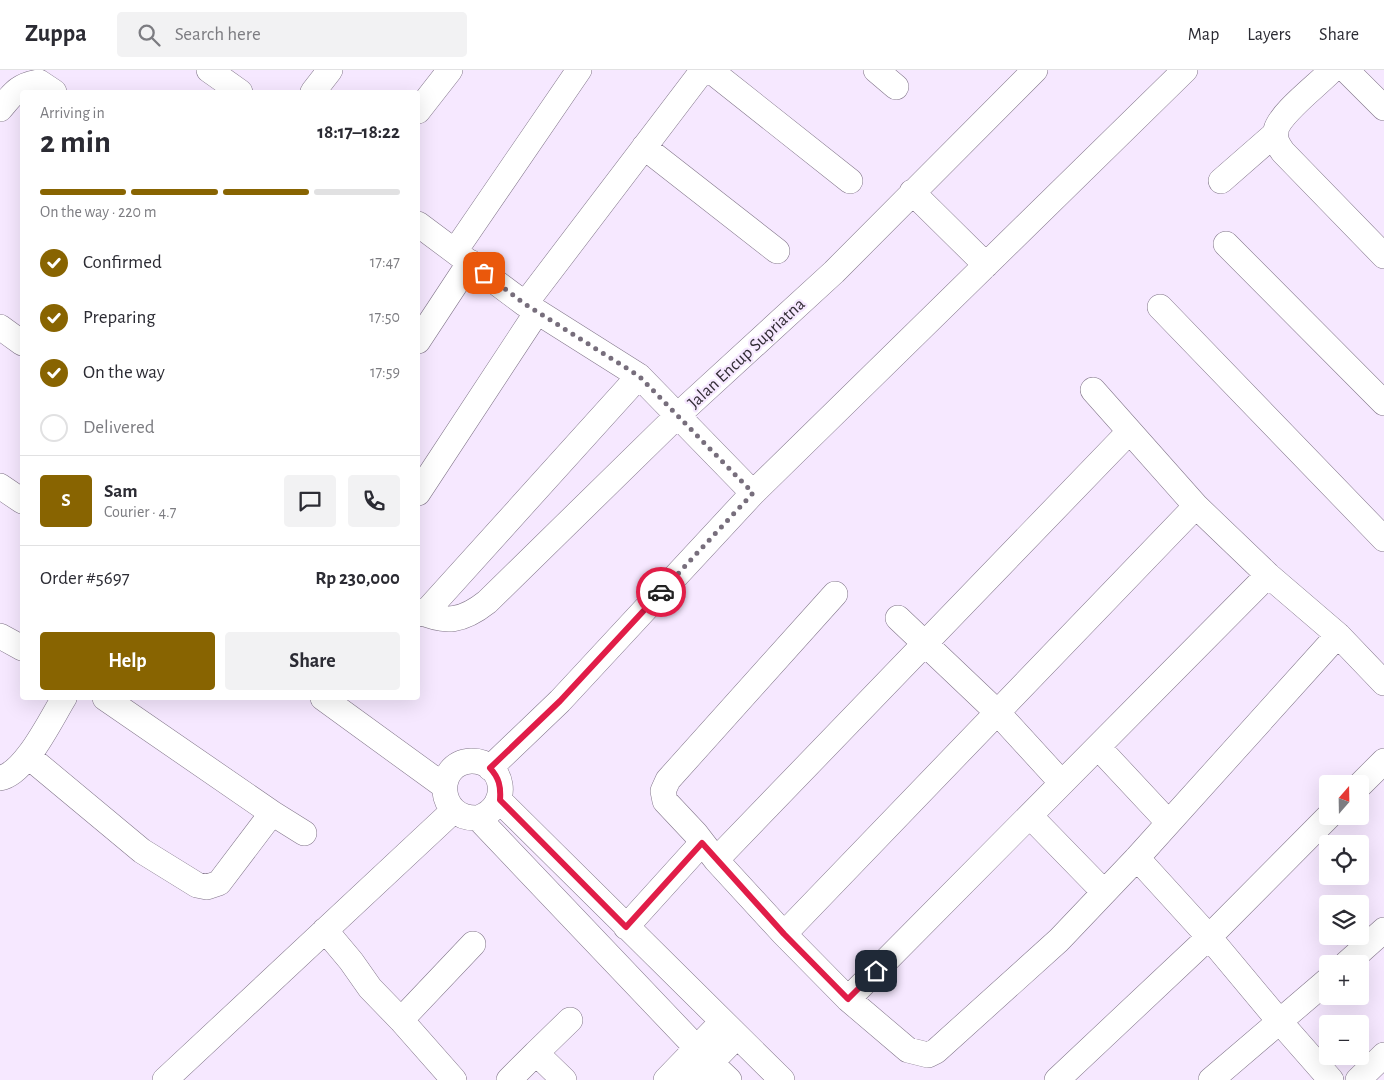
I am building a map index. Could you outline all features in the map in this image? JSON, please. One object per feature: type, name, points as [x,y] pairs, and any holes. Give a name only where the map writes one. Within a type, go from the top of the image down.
[{"type":"street","points":[[315,90],[330,70]]},
{"type":"street","points":[[420,108],[450,70]]},
{"type":"street","points":[[420,337],[463,257],[579,70]]},
{"type":"street","points":[[420,490],[531,308],[644,147],[703,70]]},
{"type":"street","points":[[710,70],[850,181]]},
{"type":"street","points":[[876,70],[896,87]]},
{"type":"street","name":"Jalan Encup Supriatna","points":[[421,613],[454,619],[466,616],[477,610],[494,595],[515,572],[678,415],[834,272],[1035,70]]},
{"type":"street","points":[[490,768],[560,701],[753,493],[1185,70]]},
{"type":"street","points":[[1384,108],[1329,72],[1280,122],[1276,134],[1278,146],[1283,152],[1384,256]]},
{"type":"street","points":[[0,109],[12,94],[25,84],[39,82],[51,90]]},
{"type":"street","points":[[1221,181],[1276,134]]},
{"type":"street","points":[[644,147],[777,251]]},
{"type":"street","points":[[912,192],[986,265]]},
{"type":"street","points":[[420,225],[531,308],[639,376],[753,493]]},
{"type":"street","points":[[1226,244],[1384,403]]},
{"type":"street","points":[[1160,307],[1384,539]]},
{"type":"street","points":[[0,327],[20,342]]},
{"type":"street","points":[[421,613],[639,376]]},
{"type":"street","points":[[1092,390],[1196,506],[1268,575],[1338,635],[1383,680]]},
{"type":"street","points":[[626,927],[709,852],[925,644],[1128,432]]},
{"type":"street","points":[[0,486],[20,500]]},
{"type":"street","points":[[784,934],[1196,506]]},
{"type":"street","points":[[848,999],[1268,575]]},
{"type":"street","points":[[836,594],[668,780],[663,791],[665,801],[696,834],[709,852],[784,934],[848,999],[908,1050],[923,1055],[932,1054],[1059,940],[1338,635]]},
{"type":"street","points":[[898,618],[997,712],[1062,783]]},
{"type":"street","points":[[0,636],[20,647]]},
{"type":"street","points":[[0,778],[9,775],[29,757],[63,700]]},
{"type":"street","points":[[108,700],[304,833]]},
{"type":"street","points":[[325,700],[444,786]]},
{"type":"street","points":[[1098,747],[1168,822]]},
{"type":"street","points":[[29,757],[142,851],[197,885],[207,887],[219,883],[272,813]]},
{"type":"street","points":[[1369,776],[1384,761]]},
{"type":"street","points":[[482,762],[498,777],[501,789],[500,800],[487,815],[469,818],[460,815],[448,804],[444,786],[447,777],[453,769],[462,763],[482,762]]},
{"type":"street","points":[[500,800],[782,1080]]},
{"type":"street","points":[[173,1077],[453,810]]},
{"type":"street","points":[[1030,816],[1104,892]]},
{"type":"street","points":[[478,818],[700,1064],[729,1080]]},
{"type":"street","points":[[1057,1080],[1209,937],[1320,825]]},
{"type":"street","points":[[1136,858],[1209,937],[1331,1080]]},
{"type":"street","points":[[325,930],[351,961],[370,988],[454,1080]]},
{"type":"street","points":[[1356,955],[1384,930]]},
{"type":"street","points":[[401,1020],[473,944]]},
{"type":"street","points":[[1211,1080],[1319,988]]},
{"type":"street","points":[[509,1080],[570,1020]]},
{"type":"street","points":[[666,1080],[700,1064],[730,1029]]},
{"type":"street","points":[[536,1053],[564,1080]]},
{"type":"street","points":[[1358,1080],[1384,1055]]},
{"type":"way so far","points":[[484,273],[525,304],[639,376],[753,493],[661,592]]},
{"type":"route","points":[[661,592],[560,701],[490,768],[498,777],[501,789],[500,800],[626,927],[702,843],[784,934],[848,999],[876,971]]}]
